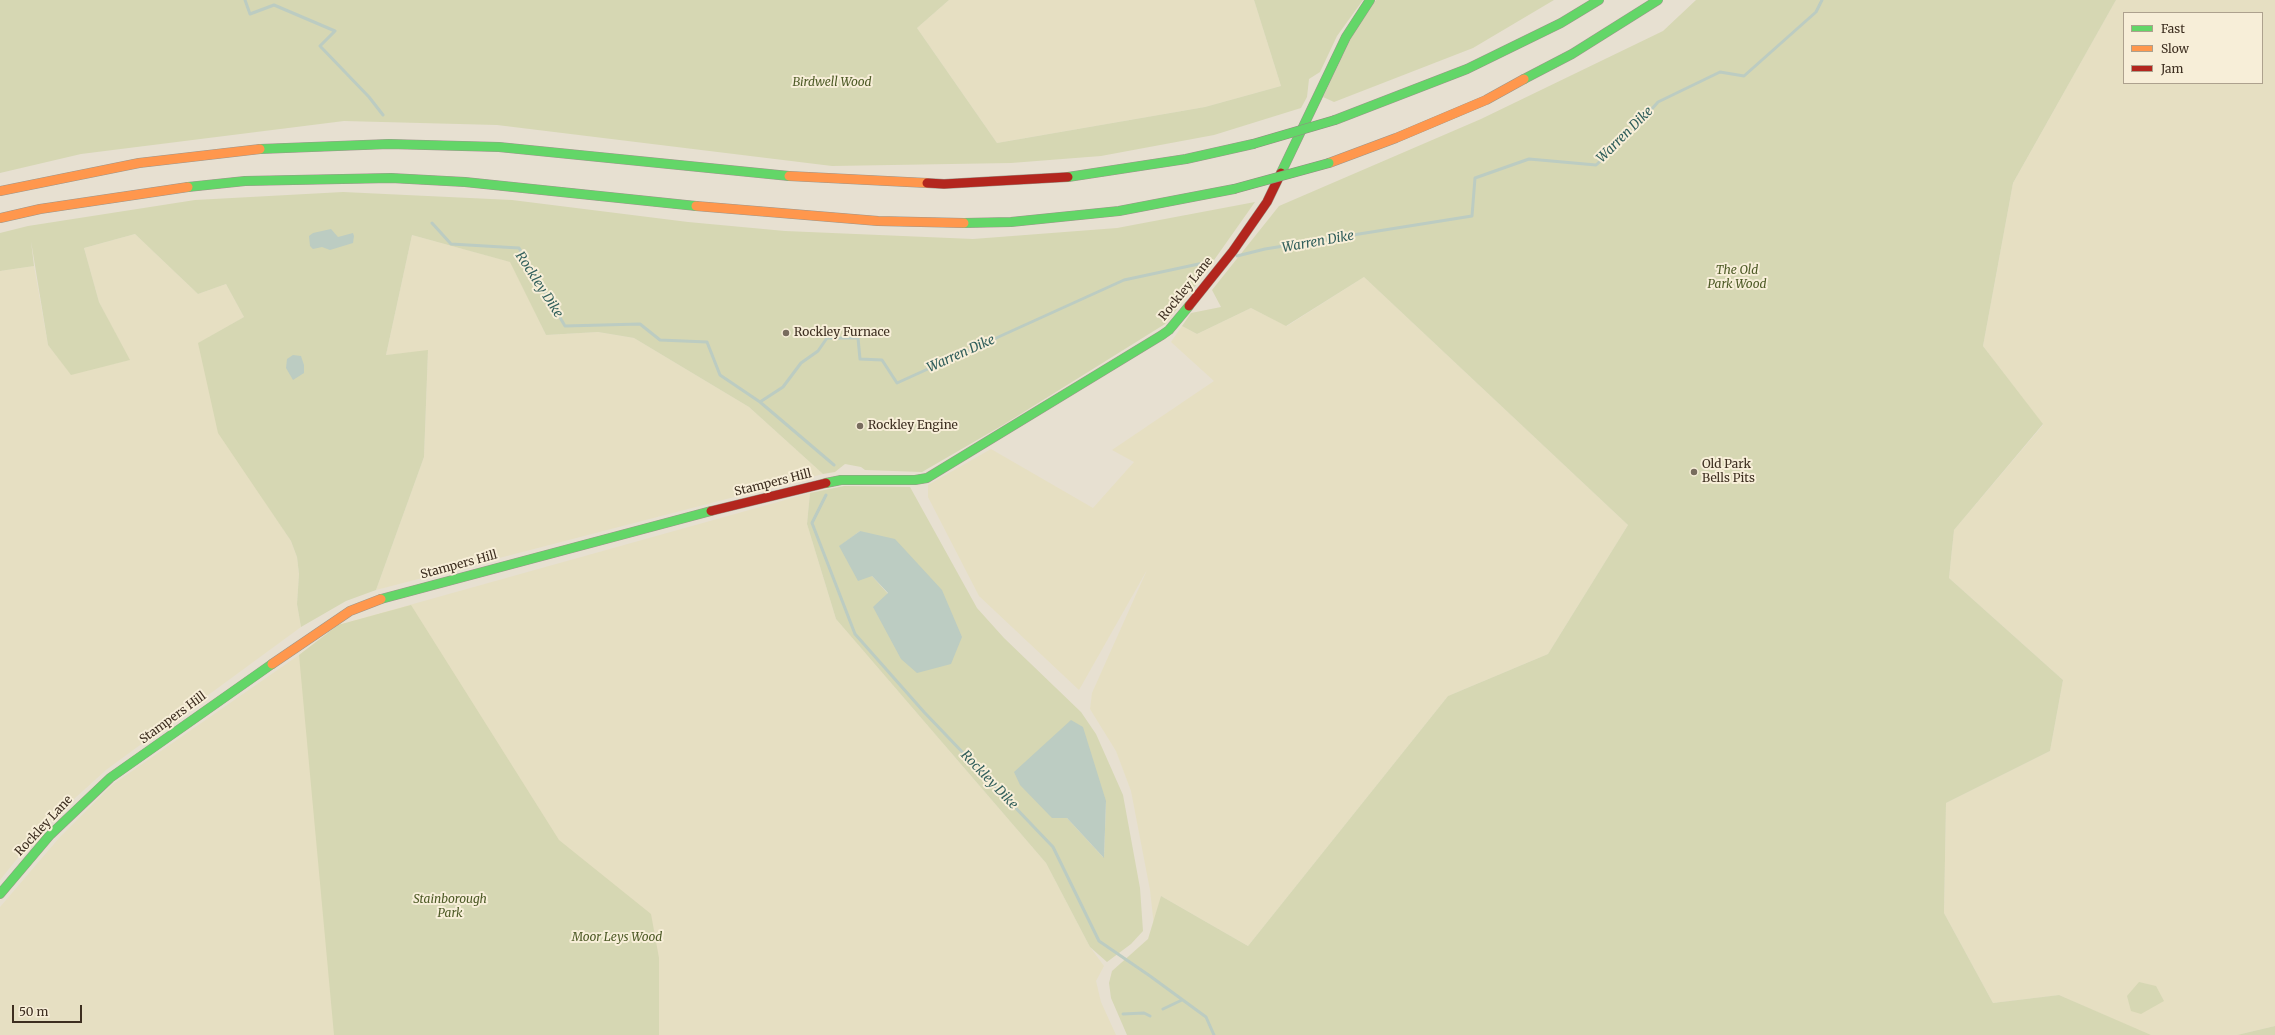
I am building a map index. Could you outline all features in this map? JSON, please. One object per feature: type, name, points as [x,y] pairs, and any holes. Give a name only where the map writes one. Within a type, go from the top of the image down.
[{"type":"main road","name":"Rockley Lane","points":[[859,478],[915,480],[937,473],[1169,330],[1247,232],[1267,202],[1346,37],[1370,0]]},
{"type":"main road","points":[[0,191],[72,175],[139,163],[226,152],[292,147],[389,144],[499,147],[796,177],[944,184],[1053,179],[1115,171],[1186,159],[1253,144],[1335,120],[1467,69],[1561,23],[1599,0]]},
{"type":"main road","points":[[0,218],[40,209],[163,189],[245,181],[391,178],[465,182],[763,213],[878,221],[935,223],[1011,222],[1119,211],[1234,189],[1329,163],[1396,138],[1486,100],[1572,54],[1658,0]]},
{"type":"main road","name":"Stampers Hill","points":[[110,778],[324,627],[350,611],[364,605],[392,595],[788,491],[841,480],[859,478]]},
{"type":"main road","name":"Rockley Lane","points":[[0,894],[50,835],[110,778]]},
{"type":"green space","name":"Birdwell Wood","points":[[0,0],[949,0],[917,28],[997,143],[1205,107],[1281,86],[1254,0],[1363,0],[1337,36],[1320,72],[1309,79],[1307,97],[1301,108],[1214,135],[1101,156],[1011,163],[832,166],[497,125],[344,121],[81,154],[0,173]]},
{"type":"green space","points":[[949,0],[1254,0],[1281,86],[1205,107],[997,143],[917,28]]},
{"type":"green space","points":[[1376,0],[1554,0],[1473,48],[1334,102],[1323,97],[1353,34]]},
{"type":"green space","name":"The Old Park Wood","points":[[1696,0],[2116,0],[2013,183],[1983,346],[2043,424],[1954,530],[1949,578],[2063,680],[2050,751],[1946,803],[1944,913],[1993,1003],[2059,995],[2151,1035],[1127,1035],[1111,998],[1109,983],[1112,971],[1148,939],[1161,896],[1248,946],[1448,696],[1548,654],[1628,525],[1364,277],[1286,326],[1251,308],[1197,334],[1182,326],[1191,313],[1221,307],[1212,290],[1279,206],[1481,119],[1663,31]]},
{"type":"green space","points":[[2116,0],[2275,0],[2275,1026],[2237,1035],[2149,1035],[2059,995],[1993,1003],[1944,913],[1946,803],[2050,751],[2063,680],[1949,578],[1954,530],[2043,425],[1983,346],[2013,183]]},
{"type":"green space","points":[[343,192],[512,200],[688,222],[785,231],[973,239],[1117,228],[1255,202],[1200,280],[1165,324],[1003,425],[922,472],[865,470],[861,467],[845,464],[835,472],[823,474],[749,407],[634,338],[598,332],[546,335],[510,262],[412,235],[386,355],[428,350],[424,457],[376,590],[346,601],[301,627],[297,604],[299,574],[297,557],[291,541],[218,433],[198,343],[244,317],[226,284],[198,294],[135,234],[84,248],[99,302],[130,360],[71,375],[48,345],[31,241],[34,266],[0,271],[0,233],[28,226],[195,200]]},
{"type":"green space","points":[[135,234],[198,294],[226,284],[244,317],[199,343],[262,497],[291,541],[297,557],[299,574],[297,604],[301,627],[106,770],[42,828],[0,880],[0,271],[34,266],[48,345],[71,374],[129,360],[99,302],[84,248]]},
{"type":"green space","points":[[412,235],[511,262],[546,335],[598,332],[634,338],[749,407],[823,474],[376,590],[424,457],[428,351],[386,355]]},
{"type":"green space","points":[[1364,277],[1628,525],[1548,654],[1448,696],[1248,946],[1161,896],[1154,926],[1150,890],[1131,791],[1116,751],[1090,709],[1092,693],[1147,570],[1079,690],[979,596],[928,497],[928,485],[991,449],[1093,508],[1134,462],[1112,450],[1214,381],[1171,342],[1182,326],[1197,334],[1251,308],[1287,326]]},
{"type":"green space","points":[[844,486],[910,487],[977,608],[1004,638],[1081,712],[1096,734],[1123,795],[1140,888],[1143,931],[1131,944],[1107,962],[1090,947],[1046,863],[836,619],[807,524],[810,493]],"holes":[[[860,531],[951,664],[872,576],[840,546]],[[1106,801],[1104,857],[1103,857],[1067,818]]]},
{"type":"green space","name":"Moor Leys Wood","points":[[810,493],[807,524],[836,619],[1046,863],[1090,947],[1104,966],[1096,981],[1101,1002],[1116,1035],[659,1035],[659,958],[600,1035],[0,1035],[0,907],[59,838],[112,785],[299,655],[338,625]]},
{"type":"green space","name":"Stainborough Park","points":[[411,605],[559,840],[651,914],[659,958],[659,1035],[334,1035],[299,655],[338,625]]},
{"type":"green space","points":[[2139,982],[2156,986],[2164,1001],[2141,1014],[2131,1011],[2127,996]]},
{"type":"green space","points":[[2275,1026],[2275,1035],[2237,1035]]},
{"type":"shaded area","points":[[331,229],[338,237],[353,233],[353,243],[330,250],[322,247],[313,249],[310,246],[309,236],[313,233]]},
{"type":"shaded area","points":[[293,355],[301,356],[304,365],[304,373],[293,380],[286,368],[287,359]]},
{"type":"shaded area","points":[[860,531],[895,539],[942,590],[962,637],[951,664],[917,673],[901,659],[873,607],[888,593],[872,576],[858,581],[839,546]]},
{"type":"shaded area","points":[[1071,720],[1083,727],[1106,801],[1104,858],[1067,818],[1052,818],[1020,785],[1014,772]]},
{"type":"waterway","name":"Rockley Dike","points":[[245,0],[250,14],[274,5],[335,31],[320,46],[369,97],[383,115]]},
{"type":"waterway","name":"Warren Dike","points":[[1237,256],[1265,249],[1472,216],[1475,178],[1529,159],[1596,165],[1628,136],[1658,102],[1720,72],[1744,76],[1816,12],[1822,0]]},
{"type":"waterway","name":"Rockley Dike","points":[[432,223],[451,244],[519,248],[565,326],[640,324],[660,340],[707,342],[720,375],[760,402],[834,465]]},
{"type":"waterway","name":"Warren Dike","points":[[760,402],[783,387],[801,363],[818,351],[827,338],[858,338],[860,359],[882,360],[897,383],[1124,280],[1208,262]]},
{"type":"waterway","name":"Rockley Dike","points":[[826,495],[812,523],[855,634],[924,712],[1053,847],[1099,941],[1206,1017],[1214,1035]]},
{"type":"waterway","points":[[1163,1009],[1182,1000]]},
{"type":"waterway","points":[[1123,1014],[1144,1013],[1150,1016]]},
{"type":"traffic: fast","points":[[1281,173],[1346,37],[1370,0]]},
{"type":"traffic: fast","points":[[1335,120],[1467,69],[1561,23],[1599,0]]},
{"type":"traffic: fast","points":[[1524,79],[1572,54],[1658,0]]},
{"type":"traffic: fast","points":[[1253,144],[1335,120]]},
{"type":"traffic: fast","points":[[260,149],[389,144],[499,147],[789,176]]},
{"type":"traffic: fast","points":[[1068,177],[1186,159],[1253,144]]},
{"type":"traffic: fast","points":[[1234,189],[1329,163]]},
{"type":"traffic: fast","points":[[188,187],[245,181],[391,178],[465,182],[696,206]]},
{"type":"traffic: fast","points":[[964,223],[1011,222],[1119,211],[1234,189]]},
{"type":"traffic: fast","points":[[826,483],[841,480],[915,480],[927,478],[1162,335],[1169,330],[1189,306]]},
{"type":"traffic: fast","points":[[381,599],[711,511]]},
{"type":"traffic: fast","points":[[0,894],[50,835],[110,778],[272,664]]},
{"type":"traffic: slow","points":[[1329,163],[1396,138],[1486,100],[1524,79]]},
{"type":"traffic: slow","points":[[0,191],[139,163],[260,149]]},
{"type":"traffic: slow","points":[[789,176],[927,183]]},
{"type":"traffic: slow","points":[[0,218],[40,209],[188,187]]},
{"type":"traffic: slow","points":[[696,206],[878,221],[964,223]]},
{"type":"traffic: slow","points":[[272,664],[350,611],[381,599]]},
{"type":"traffic: jam","points":[[1189,306],[1233,251],[1267,202],[1281,173]]},
{"type":"traffic: jam","points":[[927,183],[944,184],[1068,177]]},
{"type":"traffic: jam","points":[[711,511],[826,483]]},
{"type":"place","name":"Rockley Furnace","points":[[786,333]]},
{"type":"place","name":"Rockley Engine","points":[[860,426]]},
{"type":"place","name":"Old Park Bells Pits","points":[[1694,472]]}]
